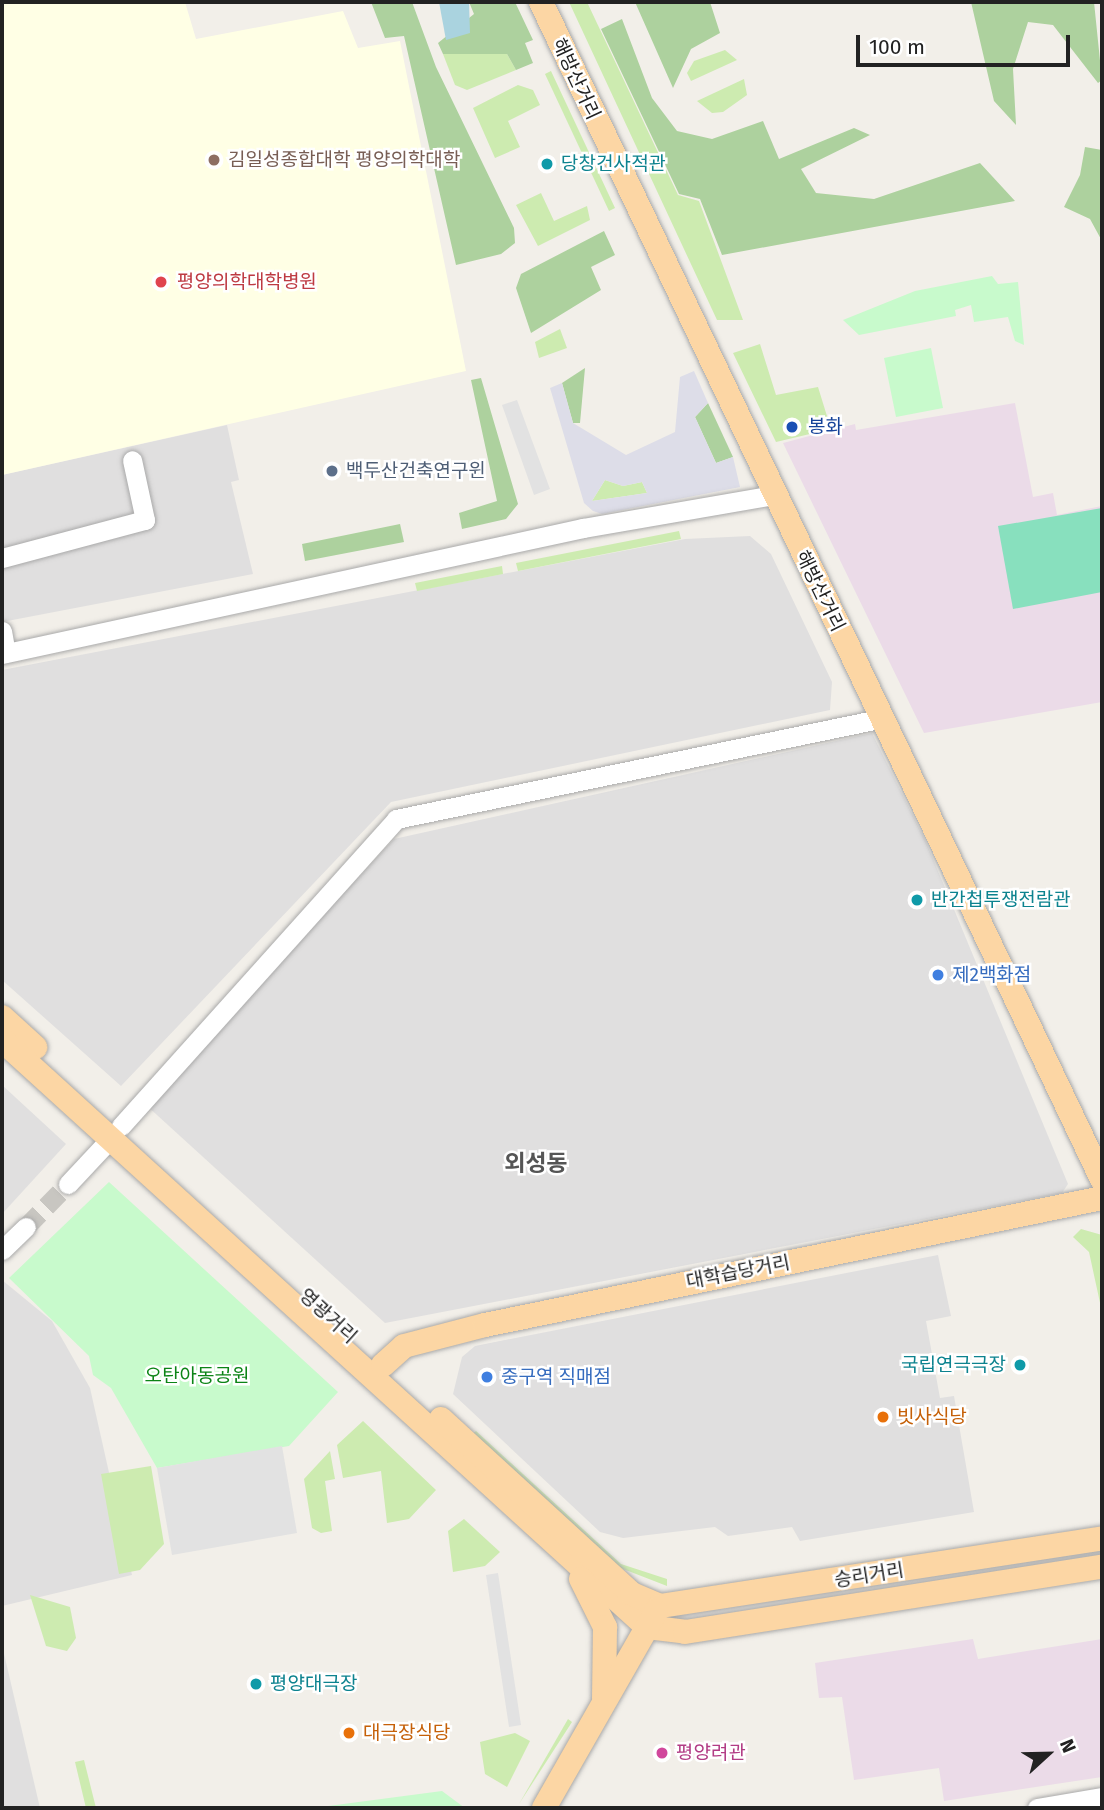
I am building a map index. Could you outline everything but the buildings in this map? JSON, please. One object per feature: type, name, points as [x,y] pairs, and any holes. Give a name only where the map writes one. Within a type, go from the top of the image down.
[{"type":"main road","name":"해방산거리","points":[[541,2],[1102,1179]]},
{"type":"main road","name":"영광거리","points":[[2,1017],[116,1132],[558,1552],[653,1616]]},
{"type":"main road","name":"영광거리","points":[[2,1040],[116,1132],[383,1365],[653,1616]]},
{"type":"main road","name":"대학습당거리","points":[[383,1365],[404,1346],[485,1325],[1102,1198]]},
{"type":"main road","name":"승리거리","points":[[653,1616],[1102,1538]]},
{"type":"main road","points":[[558,1552],[586,1585],[605,1627],[603,1709]]},
{"type":"main road","name":"승리거리","points":[[653,1616],[685,1632],[1102,1567]]},
{"type":"main road","points":[[544,1808],[603,1709],[653,1616]]},
{"type":"street","points":[[2,558],[145,520],[132,460]]},
{"type":"street","points":[[2,631],[4,653],[583,528],[775,495]]},
{"type":"street","points":[[68,1184],[396,819],[881,719]]},
{"type":"street","points":[[2,1250],[26,1227]]},
{"type":"street","points":[[1037,1808],[1102,1797]]},
{"type":"shaded area","name":"김일성종합대학 평양의학대학","points":[[2,2],[185,2],[196,39],[343,11],[358,48],[400,41],[466,371],[2,475]]},
{"type":"shaded area","points":[[694,371],[708,403],[695,417],[716,463],[733,457],[740,487],[602,514],[593,511],[584,503],[550,388],[562,383],[573,423],[626,455],[675,432],[680,377]],"holes":[[[605,480],[623,486],[642,482],[647,493],[592,501]]]},
{"type":"shaded area","points":[[517,400],[550,489],[534,495],[502,405]]},
{"type":"shaded area","points":[[1015,403],[1033,497],[1053,493],[1057,515],[1102,506],[1102,702],[924,733],[783,443],[855,424],[856,430]]},
{"type":"shaded area","points":[[227,425],[239,480],[231,482],[253,574],[2,622],[2,475]]},
{"type":"shaded area","points":[[750,536],[771,554],[832,682],[830,710],[391,802],[121,1086],[2,980],[2,670],[685,539]]},
{"type":"shaded area","points":[[872,733],[926,842],[1068,1184],[1062,1193],[385,1323],[146,1105],[394,839]]},
{"type":"shaded area","points":[[2,1085],[66,1144],[2,1214]]},
{"type":"shaded area","points":[[938,1255],[951,1316],[926,1321],[940,1398],[954,1396],[974,1512],[800,1541],[792,1527],[728,1536],[715,1527],[623,1538],[600,1532],[453,1394],[462,1357],[475,1346]]},
{"type":"shaded area","points":[[2,1280],[52,1321],[90,1388],[132,1575],[2,1606]]},
{"type":"shaded area","points":[[282,1446],[297,1533],[172,1555],[157,1468]]},
{"type":"shaded area","points":[[498,1573],[521,1725],[509,1727],[486,1575]]},
{"type":"shaded area","points":[[973,1639],[978,1659],[1102,1639],[1102,1777],[944,1801],[939,1768],[854,1780],[842,1697],[819,1698],[815,1663]]},
{"type":"shaded area","points":[[2,1645],[40,1808],[2,1808]]},
{"type":"green space","points":[[371,2],[412,2],[436,67],[514,228],[515,243],[501,254],[456,265],[404,36],[385,38]]},
{"type":"green space","points":[[469,2],[515,2],[533,40],[525,43],[533,63],[516,70],[507,54],[443,54],[438,43],[474,14]]},
{"type":"green space","points":[[569,2],[587,2],[678,195],[699,201],[743,320],[717,320]]},
{"type":"green space","points":[[635,2],[710,2],[720,33],[691,49],[673,88]]},
{"type":"green space","points":[[971,2],[1094,2],[1102,80],[1098,83],[1053,25],[1028,22],[1013,69],[1016,125],[994,101]]},
{"type":"green space","points":[[622,19],[652,98],[677,131],[712,139],[763,121],[779,159],[854,128],[870,135],[801,169],[816,193],[874,199],[980,163],[1015,201],[722,255],[700,199],[679,194],[601,29]]},
{"type":"green space","points":[[725,50],[737,60],[691,81],[687,73],[694,61]]},
{"type":"green space","points":[[443,54],[507,54],[516,70],[467,90],[455,85]]},
{"type":"green space","points":[[551,71],[615,208],[609,211],[545,74]]},
{"type":"green space","points":[[744,79],[747,95],[723,112],[712,113],[697,101]]},
{"type":"green space","points":[[518,85],[533,90],[540,105],[508,121],[520,147],[495,158],[473,108]]},
{"type":"green space","points":[[1085,147],[1102,150],[1102,241],[1090,219],[1064,207],[1080,175]]},
{"type":"green space","points":[[541,193],[554,221],[587,206],[590,220],[538,246],[516,205]]},
{"type":"green space","points":[[604,231],[615,255],[591,267],[601,290],[531,333],[516,288],[521,274]]},
{"type":"green space","points":[[992,276],[998,284],[1018,282],[1024,345],[1015,341],[1008,317],[974,322],[971,305],[955,310],[956,316],[859,335],[843,320],[915,291]]},
{"type":"green space","points":[[560,329],[567,348],[539,358],[535,342]]},
{"type":"green space","points":[[760,344],[776,395],[818,387],[831,429],[776,442],[733,353]]},
{"type":"green space","points":[[931,348],[943,408],[896,417],[884,358]]},
{"type":"green space","points":[[585,368],[580,423],[573,423],[562,383]]},
{"type":"green space","points":[[481,378],[518,504],[506,519],[462,529],[459,513],[497,501],[471,380]]},
{"type":"green space","points":[[708,403],[733,457],[716,463],[695,417]]},
{"type":"green space","points":[[605,480],[623,486],[642,482],[647,493],[592,501]]},
{"type":"green space","points":[[1102,508],[1102,592],[1013,609],[998,526]]},
{"type":"green space","points":[[400,524],[404,542],[305,561],[302,544]]},
{"type":"green space","points":[[679,531],[681,539],[518,571],[516,563]]},
{"type":"green space","points":[[502,566],[503,574],[417,591],[415,583]]},
{"type":"green space","name":"오탄아동공원","points":[[109,1182],[338,1392],[289,1446],[157,1468],[111,1388],[93,1375],[89,1356],[9,1278]]},
{"type":"green space","points":[[1081,1229],[1102,1235],[1102,1312],[1089,1252],[1073,1237]]},
{"type":"green space","points":[[363,1421],[436,1490],[409,1519],[387,1523],[381,1471],[343,1478],[337,1445]]},
{"type":"green space","points":[[476,1431],[621,1564],[667,1579],[667,1586],[618,1567],[471,1435]]},
{"type":"green space","points":[[330,1451],[335,1479],[325,1481],[332,1531],[321,1533],[312,1528],[304,1479]]},
{"type":"green space","points":[[151,1466],[164,1544],[140,1570],[119,1574],[101,1474]]},
{"type":"green space","points":[[464,1519],[500,1552],[485,1566],[453,1572],[448,1531]]},
{"type":"green space","points":[[30,1595],[70,1607],[76,1638],[67,1651],[46,1646]]},
{"type":"green space","points":[[568,1719],[572,1722],[519,1804]]},
{"type":"green space","points":[[515,1733],[530,1741],[507,1787],[485,1774],[480,1742]]},
{"type":"green space","points":[[84,1760],[96,1808],[86,1808],[75,1762]]},
{"type":"green space","points":[[442,1791],[465,1808],[313,1808]]},
{"type":"water","points":[[439,2],[469,2],[470,33],[446,40]]},
{"type":"tunnel","points":[[26,1227],[68,1184]]},
{"type":"place","name":"김일성종합대학 평양의학대학","points":[[214,160]]},
{"type":"place","name":"당창건사적관","points":[[547,164]]},
{"type":"place","name":"평양의학대학병원","points":[[161,282]]},
{"type":"place","name":"봉화","points":[[792,427]]},
{"type":"place","name":"백두산건축연구윈","points":[[332,471]]},
{"type":"place","name":"반간첩투쟁전람관","points":[[917,900]]},
{"type":"place","name":"제2백화점","points":[[938,975]]},
{"type":"place","name":"국립연극극장","points":[[1020,1365]]},
{"type":"place","name":"중구역 직매점","points":[[487,1377]]},
{"type":"place","name":"빗사식당","points":[[883,1417]]},
{"type":"place","name":"평양대극장","points":[[256,1684]]},
{"type":"place","name":"대극장식당","points":[[349,1733]]},
{"type":"place","name":"평양려관","points":[[662,1753]]},
{"type":"district","name":"외성동","points":[[536,1163]]}]
